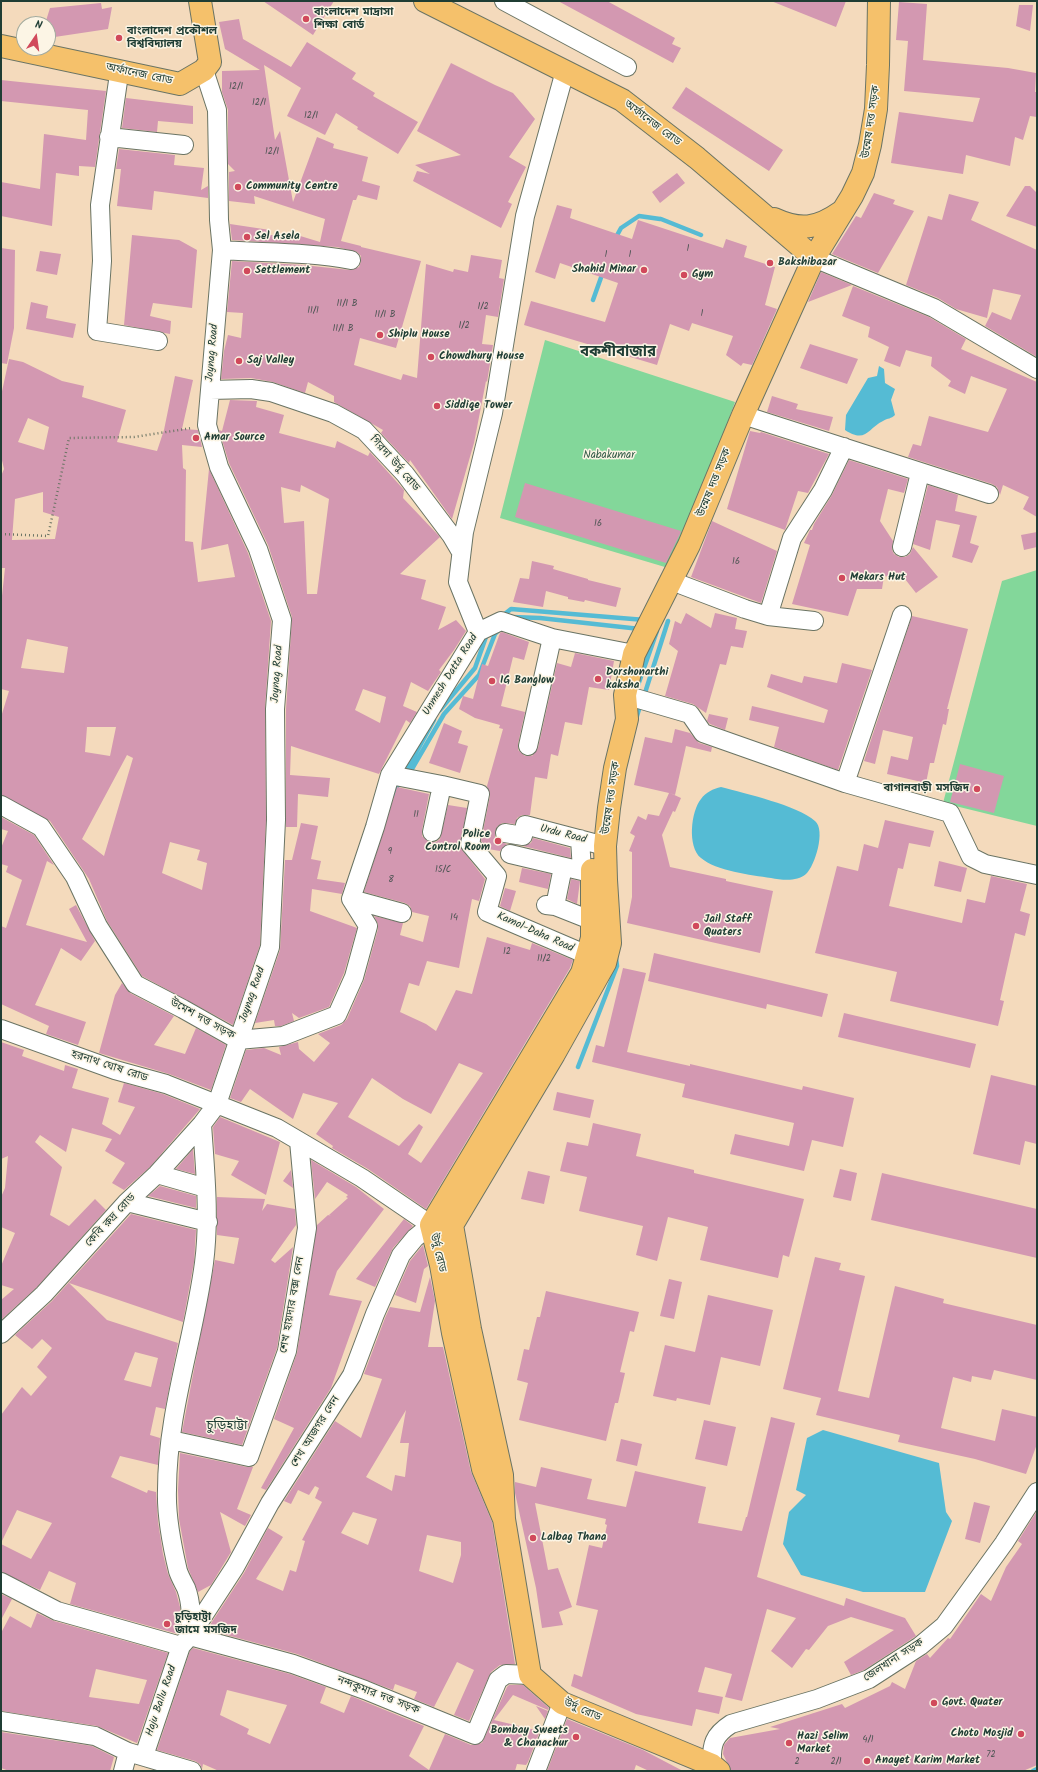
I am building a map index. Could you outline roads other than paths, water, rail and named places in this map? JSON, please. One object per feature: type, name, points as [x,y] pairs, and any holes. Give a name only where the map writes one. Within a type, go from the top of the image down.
[{"type":"main road","points":[[200,1],[210,59],[204,70]]},
{"type":"main road","name":"অর্ফানেজ রোড","points":[[425,1],[622,100],[814,258]]},
{"type":"main road","name":"উন্মেষ দত্ত সড়ক","points":[[599,946],[606,880],[592,842],[615,768],[627,719],[625,695],[634,654],[689,545],[743,415],[814,258],[852,196],[863,172],[870,145],[876,109],[879,1]]},
{"type":"main road","name":"অর্ফানেজ রোড","points":[[1,46],[180,84],[204,70]]},
{"type":"main road","points":[[762,214],[790,226],[800,228],[830,220],[841,212]]},
{"type":"main road","points":[[442,1232],[599,946]]},
{"type":"main road","name":"উর্দু রোড","points":[[442,1232],[453,1333],[483,1469],[504,1519],[530,1675],[562,1703],[715,1768]]},
{"type":"street","points":[[504,1],[627,67]]},
{"type":"street","points":[[118,70],[118,81],[100,205],[102,260],[97,331],[158,341]]},
{"type":"street","name":"Joynag Road","points":[[204,70],[217,110],[219,220],[222,250],[207,425],[219,467],[258,549],[282,620],[275,710],[276,820],[270,947],[216,1104]]},
{"type":"street","points":[[478,632],[458,582],[461,552],[493,413],[525,216],[565,71]]},
{"type":"street","points":[[109,137],[184,145]]},
{"type":"street","points":[[222,250],[282,254],[319,254],[351,260]]},
{"type":"street","points":[[814,258],[934,308],[1037,369]]},
{"type":"street","name":"গিরদা উর্দু রোড","points":[[210,390],[251,389],[271,392],[333,413],[364,430],[405,474],[451,535],[461,552]]},
{"type":"street","points":[[743,415],[989,494]]},
{"type":"street","points":[[768,616],[792,538],[823,490],[844,447]]},
{"type":"street","points":[[902,547],[920,473]]},
{"type":"street","points":[[682,585],[745,609],[768,616],[814,621]]},
{"type":"street","points":[[845,783],[902,615]]},
{"type":"street","name":"Unmesh Datta Road","points":[[390,775],[478,632],[501,621],[552,638],[634,654]]},
{"type":"street","points":[[528,746],[552,638]]},
{"type":"street","points":[[625,695],[690,714],[703,733],[845,783],[950,813],[971,857],[985,864],[1037,875]]},
{"type":"street","points":[[390,775],[375,827],[351,899],[402,913]]},
{"type":"street","name":"Kamol-Daha Road","points":[[390,775],[480,794],[470,844],[497,876],[487,912],[599,946]]},
{"type":"street","points":[[432,832],[442,785]]},
{"type":"street","name":"উমেশ দত্ত সড়ক","points":[[1,805],[41,827],[75,877],[98,926],[136,984],[238,1040],[283,1036],[337,1015],[354,977],[368,926],[351,899]]},
{"type":"street","name":"Urdu Road","points":[[504,833],[523,836],[525,825],[592,842]]},
{"type":"street","points":[[510,854],[582,871],[592,842]]},
{"type":"street","points":[[563,867],[551,906],[599,946]]},
{"type":"street","name":"হরনাথ ঘোষ রোড","points":[[1,1029],[48,1047],[166,1084],[216,1104]]},
{"type":"street","name":"উর্দু রোড","points":[[216,1104],[277,1128],[362,1178],[442,1232]]},
{"type":"street","name":"কেবি রুদ্র রোড","points":[[1,1334],[44,1294],[127,1202],[157,1174],[202,1124],[216,1104]]},
{"type":"street","points":[[1,1582],[57,1611],[185,1641],[192,1612],[186,1588],[178,1572],[169,1519],[167,1490],[171,1440],[180,1381],[194,1326],[204,1263],[208,1222],[202,1124]]},
{"type":"street","name":"শেখ হায়দার বক্স লেন","points":[[171,1440],[249,1457],[286,1351],[307,1228],[299,1141]]},
{"type":"street","points":[[157,1174],[206,1188]]},
{"type":"street","points":[[127,1202],[208,1222]]},
{"type":"street","name":"শেখ আজগর লেন","points":[[185,1641],[235,1567],[270,1503],[352,1375],[375,1314],[401,1255],[415,1238],[442,1232]]},
{"type":"street","name":"জেলখানা সড়ক","points":[[715,1768],[714,1742],[721,1731],[731,1724],[816,1699],[869,1679],[920,1646],[944,1626],[1004,1543],[1037,1492]]},
{"type":"street","name":"নন্দকুমার দত্ত সড়ক","points":[[185,1641],[293,1664],[365,1690],[475,1735],[498,1680],[506,1674],[530,1675]]},
{"type":"street","name":"Haju Ballu Road","points":[[123,1771],[136,1754],[185,1641]]},
{"type":"street","points":[[536,1771],[562,1703]]},
{"type":"street","points":[[1,1721],[95,1736],[136,1754],[192,1771]]},
{"type":"water","points":[[879,366],[884,369],[885,383],[895,389],[891,400],[895,415],[862,435],[852,434],[845,430],[846,415],[868,378],[877,376]]},
{"type":"water","points":[[721,787],[784,805],[807,815],[815,821],[820,832],[818,848],[813,864],[806,874],[802,877],[794,879],[775,879],[724,869],[701,858],[697,853],[692,838],[695,812],[705,794]]},
{"type":"water","points":[[823,1430],[939,1463],[946,1512],[952,1521],[925,1592],[863,1592],[801,1575],[783,1544],[789,1512],[806,1495],[796,1490],[807,1438]]},
{"type":"waterway","points":[[615,239],[621,228],[639,216],[660,219]]},
{"type":"waterway","points":[[661,219],[701,235]]},
{"type":"waterway","points":[[593,300],[603,272]]},
{"type":"waterway","points":[[501,617],[511,609],[645,620]]},
{"type":"waterway","points":[[512,617],[540,618],[640,629]]},
{"type":"waterway","points":[[644,696],[668,621]]},
{"type":"waterway","points":[[409,774],[444,714],[479,675],[495,634],[500,629]]},
{"type":"waterway","points":[[637,688],[656,631]]},
{"type":"waterway","points":[[440,710],[475,668],[487,634]]},
{"type":"waterway","points":[[636,719],[641,703]]},
{"type":"waterway","points":[[405,773],[434,720]]},
{"type":"waterway","points":[[392,796],[400,781]]},
{"type":"waterway","points":[[578,1067],[617,966],[616,958]]},
{"type":"waterway","points":[[1033,1771],[1037,1769]]},
{"type":"place","name":"বাংলাদেশ মাদ্রাসা শিক্ষা বোর্ড","points":[[306,19]]},
{"type":"place","name":"বাংলাদেশ প্রকৌশল বিশ্ববিদ্যালয়","points":[[119,38]]},
{"type":"place","name":"Community Centre","points":[[238,187]]},
{"type":"place","name":"Sel Asela","points":[[247,237]]},
{"type":"place","name":"Bakshibazar","points":[[770,263]]},
{"type":"place","name":"Shahid Minar","points":[[644,270]]},
{"type":"place","name":"Settlement","points":[[247,271]]},
{"type":"place","name":"Gym","points":[[684,275]]},
{"type":"place","name":"Shiplu House","points":[[380,335]]},
{"type":"place","name":"Chowdhury House","points":[[431,357]]},
{"type":"place","name":"Saj Valley","points":[[239,361]]},
{"type":"place","name":"Siddiqe Tower","points":[[437,406]]},
{"type":"place","name":"Amar Source","points":[[196,438]]},
{"type":"place","name":"Mekars Hut","points":[[842,578]]},
{"type":"place","name":"Dorshonarthi kaksha","points":[[598,679]]},
{"type":"place","name":"IG Banglow","points":[[492,681]]},
{"type":"place","name":"বাগানবাড়ী মসজিদ","points":[[977,789]]},
{"type":"place","name":"Police Control Room","points":[[498,841]]},
{"type":"place","name":"Jail Staff Quaters","points":[[696,926]]},
{"type":"place","name":"Lalbag Thana","points":[[533,1538]]},
{"type":"place","name":"চুড়িহাট্টা জামে মসজিদ","points":[[167,1624]]},
{"type":"place","name":"Govt. Quater","points":[[934,1703]]},
{"type":"place","name":"Choto Mosjid","points":[[1021,1734]]},
{"type":"place","name":"Bombay Sweets & Chanachur","points":[[576,1737]]},
{"type":"place","name":"Hazi Selim Market","points":[[789,1743]]},
{"type":"place","name":"Anayet Karim Market","points":[[867,1761]]},
{"type":"district","name":"বকশীবাজার","points":[[618,353]]},
{"type":"district","name":"চুড়িহাট্টা","points":[[227,1427]]},
{"type":"park label","name":"Nabakumar","points":[[609,456]]}]
